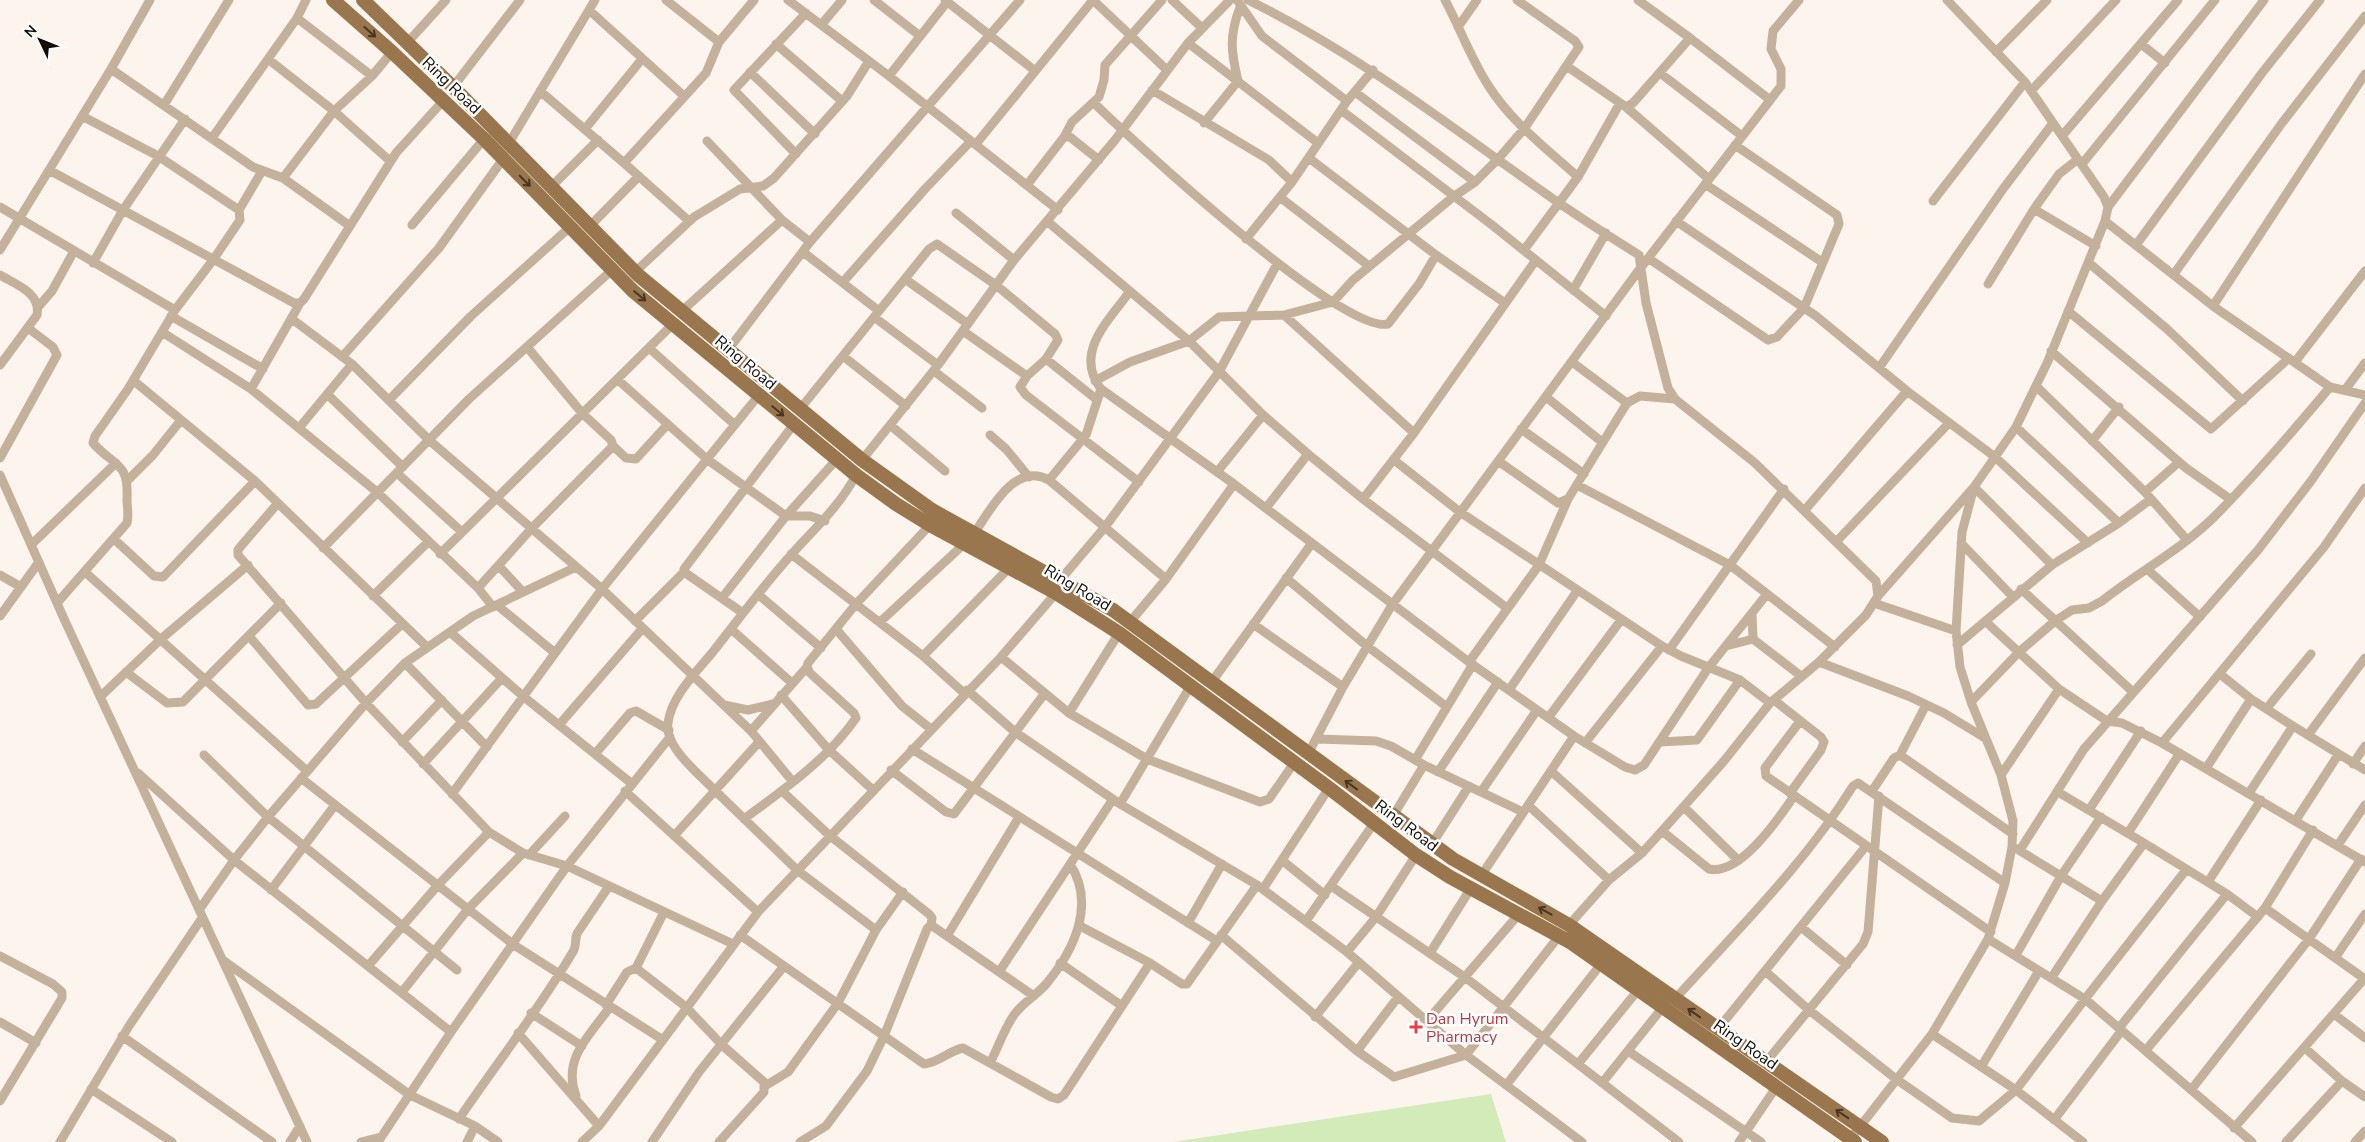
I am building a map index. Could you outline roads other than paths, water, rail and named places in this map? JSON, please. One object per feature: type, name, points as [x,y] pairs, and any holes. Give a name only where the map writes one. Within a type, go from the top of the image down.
[{"type":"main road","name":"Ring Road","points":[[333,0],[392,52],[484,139],[633,291],[856,475],[896,504],[930,525],[969,539],[1061,579],[1130,622],[1432,844],[1481,876],[1569,925],[1851,1141]]},
{"type":"main road","name":"Ring Road","points":[[362,0],[453,87],[635,272],[862,460],[1009,568],[1056,593],[1119,633],[1329,788],[1416,855],[1471,888],[1559,936],[1638,990],[1669,1003],[1718,1029],[1882,1142]]},
{"type":"street","points":[[0,250],[111,68],[150,0]]},
{"type":"street","points":[[164,105],[229,0]]},
{"type":"street","points":[[212,138],[297,18],[306,0]]},
{"type":"street","points":[[408,43],[446,0]]},
{"type":"street","points":[[453,87],[520,0]]},
{"type":"street","points":[[509,143],[595,0]]},
{"type":"street","points":[[666,0],[720,42]]},
{"type":"street","points":[[624,162],[710,65],[720,42],[754,0]]},
{"type":"street","points":[[822,24],[842,0]]},
{"type":"street","points":[[874,0],[920,36]]},
{"type":"street","points":[[728,350],[810,242],[1020,0]]},
{"type":"street","points":[[843,282],[973,142],[1093,0],[1167,70]]},
{"type":"street","points":[[1027,185],[1064,137],[1072,122],[1099,97],[1104,80],[1105,65],[1162,0]]},
{"type":"street","points":[[1172,0],[1202,28]]},
{"type":"street","points":[[862,460],[936,368],[1014,260],[1058,210],[1188,43],[1230,0]]},
{"type":"street","points":[[1248,0],[1297,24],[1373,70],[1560,204],[1639,255],[1641,262],[1639,270],[1663,371],[1668,388],[1674,399],[1756,463],[1784,489],[1876,581],[1876,599]]},
{"type":"street","points":[[1445,0],[1488,86],[1524,129],[1578,177]]},
{"type":"street","points":[[1458,27],[1477,0]]},
{"type":"street","points":[[1095,381],[1130,362],[1189,342],[1219,317],[1284,315],[1333,302],[1338,294],[1369,266],[1387,253],[1406,234],[1474,182],[1498,159],[1524,129],[1580,47],[1575,41],[1516,0]]},
{"type":"street","points":[[1638,0],[1769,99]]},
{"type":"street","points":[[1308,754],[1318,739],[1343,687],[1392,605],[1639,270],[1769,99],[1781,86],[1781,69],[1771,49],[1773,31],[1799,0]]},
{"type":"street","points":[[1947,0],[2025,82],[2104,197],[2108,207]]},
{"type":"street","points":[[1996,52],[2047,0]]},
{"type":"street","points":[[2031,91],[2116,0]]},
{"type":"street","points":[[2062,136],[2178,0]]},
{"type":"street","points":[[1988,284],[2034,209],[2059,174],[2080,162],[2165,63],[2215,0]]},
{"type":"street","points":[[1569,925],[1608,880],[1642,853],[1684,807],[1772,702],[1835,647],[1974,486],[2016,427],[2036,386],[2096,246],[2108,207],[2264,0]]},
{"type":"street","points":[[2136,245],[2262,73],[2320,0]]},
{"type":"street","points":[[789,1],[822,24],[928,106],[1058,210]]},
{"type":"street","points":[[889,76],[946,1],[1034,70]]},
{"type":"street","points":[[1204,123],[1238,81],[1231,40],[1239,3]]},
{"type":"street","points":[[1239,3],[1262,36],[1347,101]]},
{"type":"street","points":[[589,10],[684,96]]},
{"type":"street","points":[[796,154],[734,90],[806,13]]},
{"type":"street","points":[[2174,274],[2287,116],[2365,16]]},
{"type":"street","points":[[297,18],[372,76]]},
{"type":"street","points":[[1524,250],[1560,204],[1623,105],[1633,103],[1690,38]]},
{"type":"street","points":[[1188,43],[1318,143]]},
{"type":"street","points":[[776,44],[842,101]]},
{"type":"street","points":[[2141,44],[2165,63]]},
{"type":"street","points":[[283,178],[334,112],[372,76],[392,52]]},
{"type":"street","points":[[268,59],[334,112],[390,161]]},
{"type":"street","points":[[585,129],[642,59]]},
{"type":"street","points":[[635,272],[689,221],[740,189],[763,186],[815,134],[842,101],[869,61]]},
{"type":"street","points":[[1568,67],[1623,105],[1707,181],[1822,262]]},
{"type":"street","points":[[111,68],[262,171],[283,178],[350,226]]},
{"type":"street","points":[[1246,240],[1281,198],[1347,101],[1373,70]]},
{"type":"street","points":[[750,72],[815,134]]},
{"type":"street","points":[[1660,73],[1742,136]]},
{"type":"street","points":[[2213,306],[2365,74]]},
{"type":"street","points":[[1933,201],[2025,82]]},
{"type":"street","points":[[1152,90],[1204,123],[1269,160],[1292,182]]},
{"type":"street","points":[[540,91],[624,162],[689,221]]},
{"type":"street","points":[[1355,92],[1474,182]]},
{"type":"street","points":[[251,389],[300,303],[390,161],[443,101]]},
{"type":"street","points":[[1094,103],[1246,240],[1277,264],[1333,302],[1375,324],[1388,324],[1419,284],[1436,255]]},
{"type":"street","points":[[1341,110],[1524,250],[1606,316]]},
{"type":"street","points":[[82,116],[158,156],[239,210]]},
{"type":"street","points":[[93,263],[123,210],[185,119]]},
{"type":"street","points":[[1879,368],[1998,197],[2053,123]]},
{"type":"street","points":[[1064,137],[1070,137],[1098,160]]},
{"type":"street","points":[[412,225],[484,139]]},
{"type":"street","points":[[552,186],[598,140]]},
{"type":"street","points":[[706,141],[782,220],[810,242]]},
{"type":"street","points":[[1648,258],[1768,340],[1777,337],[1804,308],[1839,224],[1837,215],[1735,146]]},
{"type":"street","points":[[1309,158],[1406,234],[1505,303]]},
{"type":"street","points":[[342,357],[439,248],[504,159]]},
{"type":"street","points":[[49,170],[294,303],[300,303]]},
{"type":"street","points":[[57,603],[127,523],[128,480],[116,463],[100,452],[93,443],[95,436],[134,380],[173,313],[240,220],[239,210],[262,171]]},
{"type":"street","points":[[590,226],[639,176]]},
{"type":"street","points":[[1281,198],[1369,266]]},
{"type":"street","points":[[0,207],[263,369]]},
{"type":"street","points":[[2034,209],[2096,246]]},
{"type":"street","points":[[956,213],[1014,260]]},
{"type":"street","points":[[682,311],[782,220]]},
{"type":"street","points":[[1676,221],[1804,308],[1907,391],[1995,457],[2088,543]]},
{"type":"street","points":[[2105,221],[2213,306],[2330,387],[2365,395]]},
{"type":"street","points":[[1048,222],[1189,342],[1263,415],[1308,454],[1363,499],[1433,550],[1507,608]]},
{"type":"street","points":[[389,400],[471,316],[570,227]]},
{"type":"street","points":[[1573,290],[1606,234]]},
{"type":"street","points":[[800,409],[929,249],[937,244],[996,285],[1055,334],[1058,340],[1046,359],[1027,376],[1020,386],[1026,395],[1139,482]]},
{"type":"street","points":[[39,306],[52,291],[74,251]]},
{"type":"street","points":[[803,252],[843,282],[876,314],[982,408]]},
{"type":"street","points":[[1363,499],[1414,433],[1536,260]]},
{"type":"street","points":[[2089,263],[2167,329],[2243,401]]},
{"type":"street","points":[[1061,579],[1105,527],[1171,440],[1219,372],[1277,264]]},
{"type":"street","points":[[323,548],[469,399],[612,270]]},
{"type":"street","points":[[2068,311],[2211,429],[2292,360],[2365,271]]},
{"type":"street","points":[[0,274],[36,297],[39,306],[38,315],[0,365]]},
{"type":"street","points":[[905,279],[1027,376]]},
{"type":"street","points":[[1130,291],[1092,345],[1091,369],[1095,381],[1101,388],[1234,484],[1392,605],[1508,690],[1574,736],[1625,768],[1635,770],[1644,764],[1709,667],[1767,594]]},
{"type":"street","points":[[1284,315],[1414,433]]},
{"type":"street","points":[[292,319],[352,364],[429,440],[602,589],[751,731],[793,782]]},
{"type":"street","points":[[440,554],[674,324]]},
{"type":"street","points":[[0,458],[57,355],[52,347],[28,328]]},
{"type":"street","points":[[162,332],[251,389],[299,428],[377,492],[495,606],[555,653]]},
{"type":"street","points":[[527,347],[582,413],[611,440],[613,446],[626,458],[636,459],[667,425]]},
{"type":"street","points":[[649,348],[735,425]]},
{"type":"street","points":[[2051,351],[2119,407],[2179,462],[2230,499]]},
{"type":"street","points":[[843,356],[906,406]]},
{"type":"street","points":[[1046,359],[1096,399]]},
{"type":"street","points":[[1572,362],[1626,403]]},
{"type":"street","points":[[2345,390],[2365,363]]},
{"type":"street","points":[[299,428],[352,364]]},
{"type":"street","points":[[134,380],[255,480],[427,647]]},
{"type":"street","points":[[618,380],[708,460],[786,516],[810,516],[825,521]]},
{"type":"street","points":[[2036,386],[2148,495],[2187,540]]},
{"type":"street","points":[[1971,702],[2019,652],[2054,621],[2072,610],[2089,608],[2102,601],[2187,540],[2218,513],[2262,467],[2330,387]]},
{"type":"street","points":[[1049,480],[1083,438],[1101,388]]},
{"type":"street","points":[[1805,510],[1907,391]]},
{"type":"street","points":[[327,394],[462,532]]},
{"type":"street","points":[[452,794],[602,589],[759,395]]},
{"type":"street","points":[[1415,760],[1471,663],[1507,608],[1539,565],[1568,499],[1626,403],[1640,396],[1674,399]]},
{"type":"street","points":[[1546,397],[1602,442]]},
{"type":"street","points":[[1851,1141],[1859,1126],[1932,1034],[1990,936],[2016,848],[2058,792],[2084,749],[2258,550],[2311,481],[2365,403]]},
{"type":"street","points":[[2092,441],[2119,407]]},
{"type":"street","points":[[1217,472],[1263,415]]},
{"type":"street","points":[[128,480],[153,455],[181,420]]},
{"type":"street","points":[[1836,542],[1949,423]]},
{"type":"street","points":[[634,621],[684,572],[685,566],[794,424]]},
{"type":"street","points":[[890,425],[945,471]]},
{"type":"street","points":[[2016,427],[2119,524]]},
{"type":"street","points":[[1522,429],[1584,474]]},
{"type":"street","points":[[990,435],[1006,449],[1029,476]]},
{"type":"street","points":[[478,588],[532,528],[610,452],[613,446]]},
{"type":"street","points":[[1266,508],[1308,454]]},
{"type":"street","points":[[722,598],[786,516],[836,459]]},
{"type":"street","points":[[1394,460],[1460,512],[1577,591],[1665,648],[1740,680],[1800,721],[1821,737],[1824,742],[1822,750],[1775,824],[1749,852],[1738,860],[1716,870],[1709,869],[1662,831]]},
{"type":"street","points":[[1498,461],[1558,503],[1568,499]]},
{"type":"street","points":[[1957,645],[2052,565],[2119,524],[2179,462]]},
{"type":"street","points":[[32,544],[116,463]]},
{"type":"street","points":[[0,475],[100,697],[307,1142]]},
{"type":"street","points":[[856,475],[845,496],[825,521],[791,554],[694,675],[674,704],[667,724],[669,734],[683,758],[714,790],[797,870],[876,930]]},
{"type":"street","points":[[880,622],[969,539],[990,509],[1013,483],[1029,476],[1040,475],[1049,480],[1166,579]]},
{"type":"street","points":[[114,539],[154,576],[163,577],[255,480]]},
{"type":"street","points":[[1130,622],[1166,579],[1234,484]]},
{"type":"street","points":[[1576,485],[1730,565],[1835,647]]},
{"type":"street","points":[[1974,486],[1961,543],[1956,631],[1960,667],[1971,702],[2001,775],[2013,821],[2016,848],[2102,901]]},
{"type":"street","points":[[1974,486],[2052,565]]},
{"type":"street","points":[[2162,743],[2324,547],[2365,488]]},
{"type":"street","points":[[1585,743],[1665,648],[1730,565],[1784,489]]},
{"type":"street","points":[[278,503],[238,550],[238,556],[248,565],[366,703],[489,832],[526,854],[567,866],[733,944]]},
{"type":"street","points":[[751,731],[806,667],[856,604],[930,525]]},
{"type":"street","points":[[373,596],[428,542]]},
{"type":"street","points":[[1211,683],[1312,543]]},
{"type":"street","points":[[1961,543],[2013,597]]},
{"type":"street","points":[[791,554],[923,656],[1015,732],[1116,801],[1260,887],[1306,921],[1347,952],[1466,1054],[1582,1142]]},
{"type":"street","points":[[0,616],[39,562]]},
{"type":"street","points":[[100,697],[161,639],[248,565]]},
{"type":"street","points":[[499,566],[522,591]]},
{"type":"street","points":[[60,1142],[122,1036],[234,860],[268,817],[366,703],[405,663],[472,616],[576,567]]},
{"type":"street","points":[[923,656],[1009,568]]},
{"type":"street","points":[[2147,569],[2200,617]]},
{"type":"street","points":[[85,572],[206,680],[335,805],[514,945],[663,1040]]},
{"type":"street","points":[[684,572],[742,613]]},
{"type":"street","points":[[0,575],[21,587]]},
{"type":"street","points":[[1286,578],[1367,646],[1447,707]]},
{"type":"street","points":[[2022,590],[2133,692]]},
{"type":"street","points":[[1508,690],[1577,591]]},
{"type":"street","points":[[586,1141],[758,912],[829,835],[1000,657],[1056,593]]},
{"type":"street","points":[[759,595],[820,648]]},
{"type":"street","points":[[1876,599],[1956,631]]},
{"type":"street","points":[[126,672],[167,703],[183,702],[281,603]]},
{"type":"street","points":[[1752,614],[1754,639],[1801,676]]},
{"type":"street","points":[[1548,718],[1622,620]]},
{"type":"street","points":[[1985,621],[2059,689],[2107,721],[2122,723],[2140,731],[2207,768],[2363,860],[2309,939],[2191,1090]]},
{"type":"street","points":[[249,636],[308,705],[316,704],[402,624]]},
{"type":"street","points":[[1253,624],[1343,687]]},
{"type":"street","points":[[559,725],[642,629]]},
{"type":"street","points":[[731,629],[792,683]]},
{"type":"street","points":[[836,629],[902,706],[931,729]]},
{"type":"street","points":[[450,632],[524,697],[631,783]]},
{"type":"street","points":[[1069,713],[1119,633]]},
{"type":"street","points":[[1726,646],[1754,639]]},
{"type":"street","points":[[2267,708],[2311,654]]},
{"type":"street","points":[[1000,657],[1069,713],[1147,759],[1265,802],[1294,763]]},
{"type":"street","points":[[2308,734],[2365,658]]},
{"type":"street","points":[[1819,662],[1926,705],[1985,738]]},
{"type":"street","points":[[405,663],[487,747]]},
{"type":"street","points":[[744,819],[793,782],[828,750],[856,718],[806,667]]},
{"type":"street","points":[[2220,674],[2252,699],[2338,755],[2365,770]]},
{"type":"street","points":[[423,764],[502,678]]},
{"type":"street","points":[[1660,742],[1697,740],[1740,680]]},
{"type":"street","points":[[1438,772],[1498,682]]},
{"type":"street","points":[[999,972],[1076,854],[1147,759],[1190,685]]},
{"type":"street","points":[[2001,775],[2059,689]]},
{"type":"street","points":[[891,770],[946,812],[954,814],[1045,693]]},
{"type":"street","points":[[781,695],[828,750],[873,790]]},
{"type":"street","points":[[2207,768],[2252,699]]},
{"type":"street","points":[[402,742],[442,700]]},
{"type":"street","points":[[724,705],[748,710],[773,704]]},
{"type":"street","points":[[1766,1062],[1864,944],[1868,932],[1870,848],[1875,794],[1894,758],[1900,755],[1926,705]]},
{"type":"street","points":[[1481,792],[1537,710]]},
{"type":"street","points":[[595,754],[630,713],[636,712],[669,734]]},
{"type":"street","points":[[1800,721],[1765,772],[1766,776],[1870,848],[2016,955],[2085,999],[2252,1142]]},
{"type":"street","points":[[2250,793],[2293,726]]},
{"type":"street","points":[[2089,810],[2140,731]]},
{"type":"street","points":[[361,1142],[380,1140],[567,866],[669,734]]},
{"type":"street","points":[[1481,876],[1574,736]]},
{"type":"street","points":[[1318,739],[1376,741],[1391,746],[1424,765],[1481,792],[1525,808],[1608,880]]},
{"type":"street","points":[[674,836],[714,790],[760,742]]},
{"type":"street","points":[[2353,764],[2365,746]]},
{"type":"street","points":[[912,749],[1076,854],[1188,922],[1219,938],[1357,1051],[1394,1077],[1466,1054],[1559,936]]},
{"type":"street","points":[[2128,833],[2180,753]]},
{"type":"street","points":[[204,755],[268,817],[457,970]]},
{"type":"street","points":[[1900,755],[2013,834]]},
{"type":"street","points":[[2296,820],[2338,755]]},
{"type":"street","points":[[1393,816],[1424,765]]},
{"type":"street","points":[[134,770],[234,860],[452,1032]]},
{"type":"street","points":[[1551,771],[1642,853]]},
{"type":"street","points":[[1602,1083],[1669,1003],[1798,864],[1831,821],[1853,786],[1858,783],[2005,883]]},
{"type":"street","points":[[1432,844],[1469,786]]},
{"type":"street","points":[[1080,926],[1150,963],[1182,984],[1187,984],[1219,938],[1283,861],[1329,788]]},
{"type":"street","points":[[625,791],[758,912]]},
{"type":"street","points":[[782,791],[829,835],[931,915],[931,925],[927,929],[884,1036],[867,1071],[826,1126],[800,1142]]},
{"type":"street","points":[[2058,792],[2228,894],[2258,917]]},
{"type":"street","points":[[2208,882],[2261,800]]},
{"type":"street","points":[[2338,845],[2365,804]]},
{"type":"street","points":[[271,890],[335,805]]},
{"type":"street","points":[[1684,807],[1738,860]]},
{"type":"street","points":[[402,992],[468,909],[565,816]]},
{"type":"street","points":[[947,936],[1019,817]]},
{"type":"street","points":[[2016,955],[2060,876],[2101,817]]},
{"type":"street","points":[[1306,921],[1374,823]]},
{"type":"street","points":[[2146,1050],[2265,908],[2313,830]]},
{"type":"street","points":[[368,966],[438,885],[489,832]]},
{"type":"street","points":[[2052,977],[2102,901],[2144,843]]},
{"type":"street","points":[[1718,1029],[1801,927],[1870,848]]},
{"type":"street","points":[[1347,952],[1376,917],[1416,855]]},
{"type":"street","points":[[1283,861],[1325,895]]},
{"type":"street","points":[[990,1063],[1013,1016],[1048,982],[1080,926],[1081,890],[1076,874],[1070,864]]},
{"type":"street","points":[[1188,922],[1222,864]]},
{"type":"street","points":[[1765,971],[1809,1010],[1896,1079],[1952,1118],[1965,1121],[1979,1121],[2016,1090],[2186,870]]},
{"type":"street","points":[[459,1118],[558,974],[575,947],[575,938],[578,932],[609,886]]},
{"type":"street","points":[[1331,886],[1466,978],[1673,1140]]},
{"type":"street","points":[[1430,953],[1471,888]]},
{"type":"street","points":[[765,1086],[788,1072],[838,1003],[876,930],[903,892]]},
{"type":"street","points":[[2054,1120],[2120,1029],[2228,894]]},
{"type":"street","points":[[2234,1128],[2365,979],[2265,908]]},
{"type":"street","points":[[578,1101],[571,1082],[572,1065],[628,972],[636,968],[664,912]]},
{"type":"street","points":[[1427,1021],[1466,978],[1519,914]]},
{"type":"street","points":[[2335,958],[2364,918]]},
{"type":"street","points":[[931,925],[1034,996]]},
{"type":"street","points":[[1801,927],[1847,965]]},
{"type":"street","points":[[740,935],[924,1064],[933,1063],[952,1050],[964,1048],[1058,1099],[1064,1095],[1150,963]]},
{"type":"street","points":[[0,1101],[62,998],[62,992],[52,984],[1,960]]},
{"type":"street","points":[[222,960],[410,1095],[475,1126],[498,1142]]},
{"type":"street","points":[[1315,1017],[1359,962]]},
{"type":"street","points":[[1060,963],[1122,1006]]},
{"type":"street","points":[[1506,1084],[1601,964]]},
{"type":"street","points":[[652,1142],[700,1072],[784,966]]},
{"type":"street","points":[[636,968],[686,1007],[722,1045],[764,1082],[764,1092],[719,1142]]},
{"type":"street","points":[[1981,1067],[2039,971]]},
{"type":"street","points":[[1578,1064],[1638,990]]},
{"type":"street","points":[[1357,1051],[1398,997]]},
{"type":"street","points":[[532,1013],[582,1046]]},
{"type":"street","points":[[2334,1014],[2365,1038]]},
{"type":"street","points":[[0,1022],[36,1043]]},
{"type":"street","points":[[518,1033],[599,1126]]},
{"type":"street","points":[[1932,1034],[2016,1090],[2083,1142]]},
{"type":"street","points":[[122,1036],[272,1142]]},
{"type":"street","points":[[2305,1048],[2365,1097]]},
{"type":"street","points":[[1628,1051],[1761,1142]]},
{"type":"street","points":[[2286,1142],[2342,1080]]},
{"type":"street","points":[[1739,1142],[1777,1086]]},
{"type":"street","points":[[91,1089],[172,1142]]},
{"type":"street","points":[[290,1142],[300,1126]]},
{"type":"street","points":[[467,1142],[475,1126]]},
{"type":"street","points":[[2355,1142],[2365,1131]]},
{"type":"place","name":"Dan Hyrum Pharmacy","points":[[1416,1027]]}]
